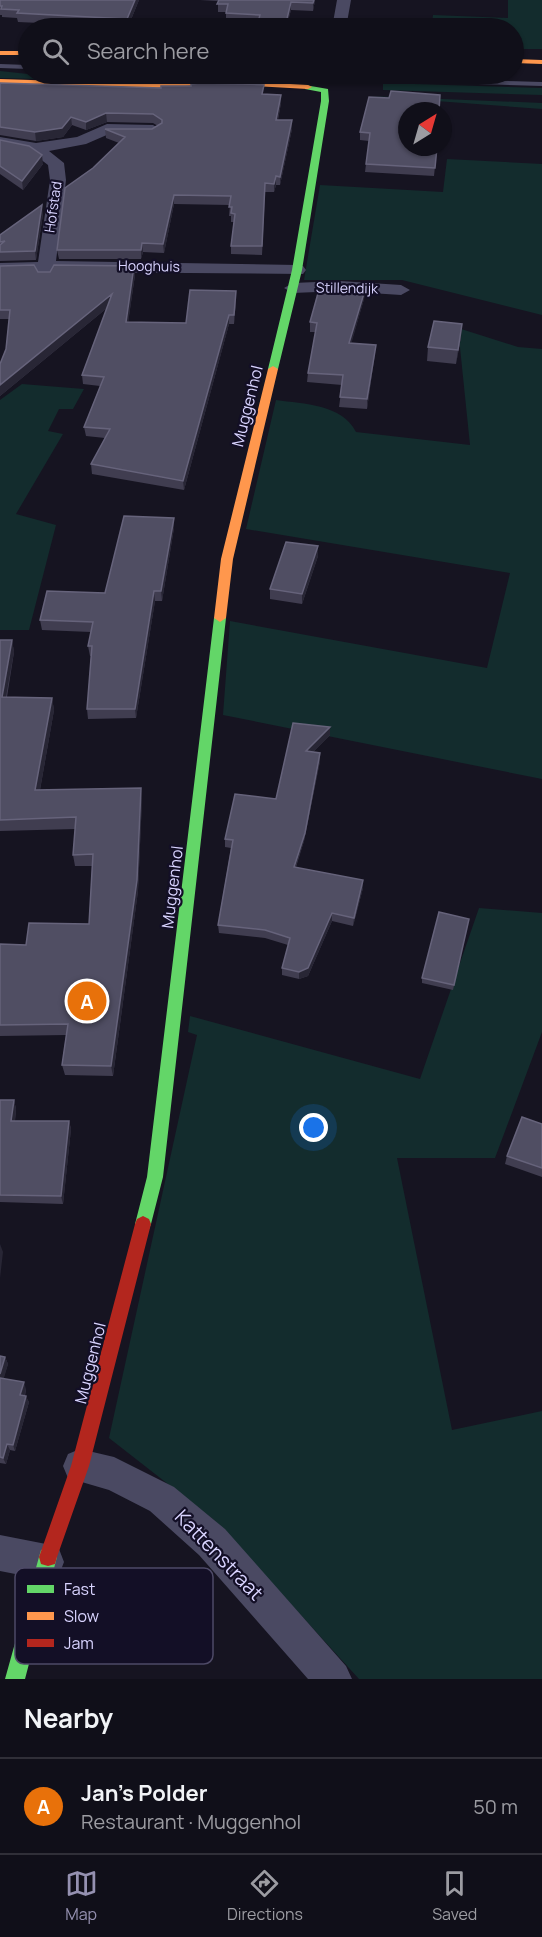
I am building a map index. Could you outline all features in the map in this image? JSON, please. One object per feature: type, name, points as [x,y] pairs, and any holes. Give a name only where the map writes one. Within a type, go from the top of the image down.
[{"type":"street","points":[[341,18],[344,0]]},
{"type":"street","points":[[0,45],[18,45]]},
{"type":"street","points":[[0,52],[18,53]]},
{"type":"street","points":[[524,61],[542,62]]},
{"type":"street","points":[[524,72],[542,73]]},
{"type":"street","name":"Muggenhol","points":[[0,81],[18,82]]},
{"type":"street","name":"Muggenhol","points":[[94,84],[156,86],[186,84]]},
{"type":"street","name":"Muggenhol","points":[[44,1568],[80,1466],[154,1176],[227,559],[295,280],[326,101],[325,91],[314,87],[255,84]]},
{"type":"street","points":[[0,142],[36,148],[81,141],[107,129],[153,130]]},
{"type":"street","name":"Hofstad","points":[[36,148],[56,162],[58,180],[45,271]]},
{"type":"street","name":"Hooghuis","points":[[0,268],[295,280]]},
{"type":"street","name":"Hooghuis","points":[[0,278],[45,271]]},
{"type":"street","name":"Stillendijk","points":[[295,280],[401,290]]},
{"type":"street","name":"Kattenstraat","points":[[80,1466],[114,1474],[162,1499],[212,1542],[333,1679]]},
{"type":"street","points":[[0,1553],[46,1562]]},
{"type":"street","name":"Muggenhol","points":[[15,1679],[19,1664]]},
{"type":"lane","points":[[0,66],[18,67]]},
{"type":"lane","points":[[524,83],[542,84]]},
{"type":"green space","points":[[508,0],[542,0],[542,49],[524,49],[524,18],[508,18]]},
{"type":"green space","points":[[433,15],[508,18],[433,18]]},
{"type":"green space","points":[[0,71],[18,73],[18,78],[0,78]]},
{"type":"green space","points":[[383,84],[542,88],[542,95],[383,90]]},
{"type":"green space","points":[[369,96],[542,103],[542,109],[452,102]]},
{"type":"green space","points":[[447,159],[542,164],[542,315],[402,280],[304,280],[320,185],[443,192]]},
{"type":"green space","points":[[458,328],[518,347],[542,349],[542,779],[223,715],[230,621],[487,668],[510,573],[246,529],[276,400],[310,404],[332,411],[350,423],[356,432],[470,445]]},
{"type":"green space","points":[[22,384],[84,389],[73,409],[59,409],[48,431],[63,434],[16,514],[56,525],[29,630],[0,630],[0,400]]},
{"type":"green space","points":[[479,908],[542,913],[542,1032],[495,1158],[397,1158],[452,1430],[542,1411],[542,1679],[359,1679],[214,1520],[109,1438],[197,1035],[188,1032],[190,1016],[420,1079]]},
{"type":"building","points":[[0,0],[135,0],[127,18],[17,13],[19,10],[1,9],[2,6],[0,6]]},
{"type":"building","points":[[219,0],[314,0],[313,3],[291,2],[287,18],[259,18],[260,15],[226,13],[228,4],[217,4]]},
{"type":"building","points":[[0,83],[161,88],[161,86],[191,86],[191,84],[264,85],[262,94],[281,95],[276,120],[292,120],[280,177],[276,176],[274,184],[265,183],[262,246],[231,246],[235,214],[231,213],[232,207],[229,207],[231,196],[174,195],[163,244],[142,243],[141,250],[57,250],[65,188],[93,168],[125,137],[105,129],[152,129],[162,123],[162,120],[153,114],[106,113],[86,122],[71,117],[62,128],[35,132],[0,127]]},
{"type":"building","points":[[391,91],[440,95],[440,102],[398,102],[398,156],[436,156],[435,168],[366,164],[370,133],[360,132],[369,97],[389,98]]},
{"type":"building","points":[[0,140],[29,146],[42,155],[22,181],[0,166]]},
{"type":"building","points":[[42,205],[35,251],[0,252],[0,245],[5,241],[0,242],[0,235]]},
{"type":"building","points":[[34,265],[38,272],[50,272],[54,265],[134,266],[126,322],[186,323],[190,290],[236,291],[234,315],[229,315],[183,481],[91,464],[110,429],[84,427],[104,377],[82,375],[112,294],[0,385],[0,364],[6,349],[10,310],[0,310],[0,266]]},
{"type":"building","points":[[320,286],[365,290],[349,343],[376,345],[367,399],[340,397],[343,375],[308,373],[317,323],[310,322]]},
{"type":"building","points":[[434,321],[462,324],[458,350],[428,347]]},
{"type":"building","points":[[124,516],[174,518],[161,591],[154,591],[135,709],[87,709],[92,646],[88,646],[93,622],[40,620],[47,591],[105,593]]},
{"type":"building","points":[[286,542],[318,546],[302,594],[270,589]]},
{"type":"building","points":[[0,640],[12,640],[2,697],[52,698],[35,790],[141,788],[137,880],[111,1066],[62,1065],[68,1024],[0,1025],[0,944],[26,945],[29,923],[89,924],[93,854],[73,855],[76,817],[0,820]]},
{"type":"building","points":[[293,723],[330,727],[306,751],[320,753],[305,833],[294,867],[363,880],[354,918],[332,913],[308,968],[299,972],[282,968],[290,938],[265,930],[218,925],[233,840],[225,839],[235,794],[276,799]]},
{"type":"building","points":[[439,912],[469,919],[454,985],[422,978]]},
{"type":"building","points":[[0,1100],[14,1100],[11,1121],[69,1121],[61,1196],[0,1195]]},
{"type":"building","points":[[522,1117],[542,1124],[542,1168],[507,1156]]},
{"type":"building","points":[[0,1356],[5,1357],[0,1374]]},
{"type":"building","points":[[0,1378],[24,1382],[20,1395],[26,1396],[13,1445],[7,1444],[3,1458],[0,1457]]},
{"type":"traffic: fast","points":[[273,369],[297,270],[325,101],[325,91],[308,87]]},
{"type":"traffic: fast","points":[[143,1224],[155,1177],[220,618]]},
{"type":"traffic: fast","points":[[45,1568],[48,1557]]},
{"type":"traffic: fast","points":[[15,1679],[19,1664]]},
{"type":"traffic: slow","points":[[0,53],[18,53]]},
{"type":"traffic: slow","points":[[524,61],[542,62]]},
{"type":"traffic: slow","points":[[0,81],[18,82]]},
{"type":"traffic: slow","points":[[94,84],[156,86],[186,84]]},
{"type":"traffic: slow","points":[[253,84],[308,87]]},
{"type":"traffic: slow","points":[[220,618],[227,559],[273,369]]},
{"type":"traffic: jam","points":[[48,1557],[80,1466],[143,1224]]},
{"type":"place","name":"Jan's Polder","points":[[87,1001]]}]
